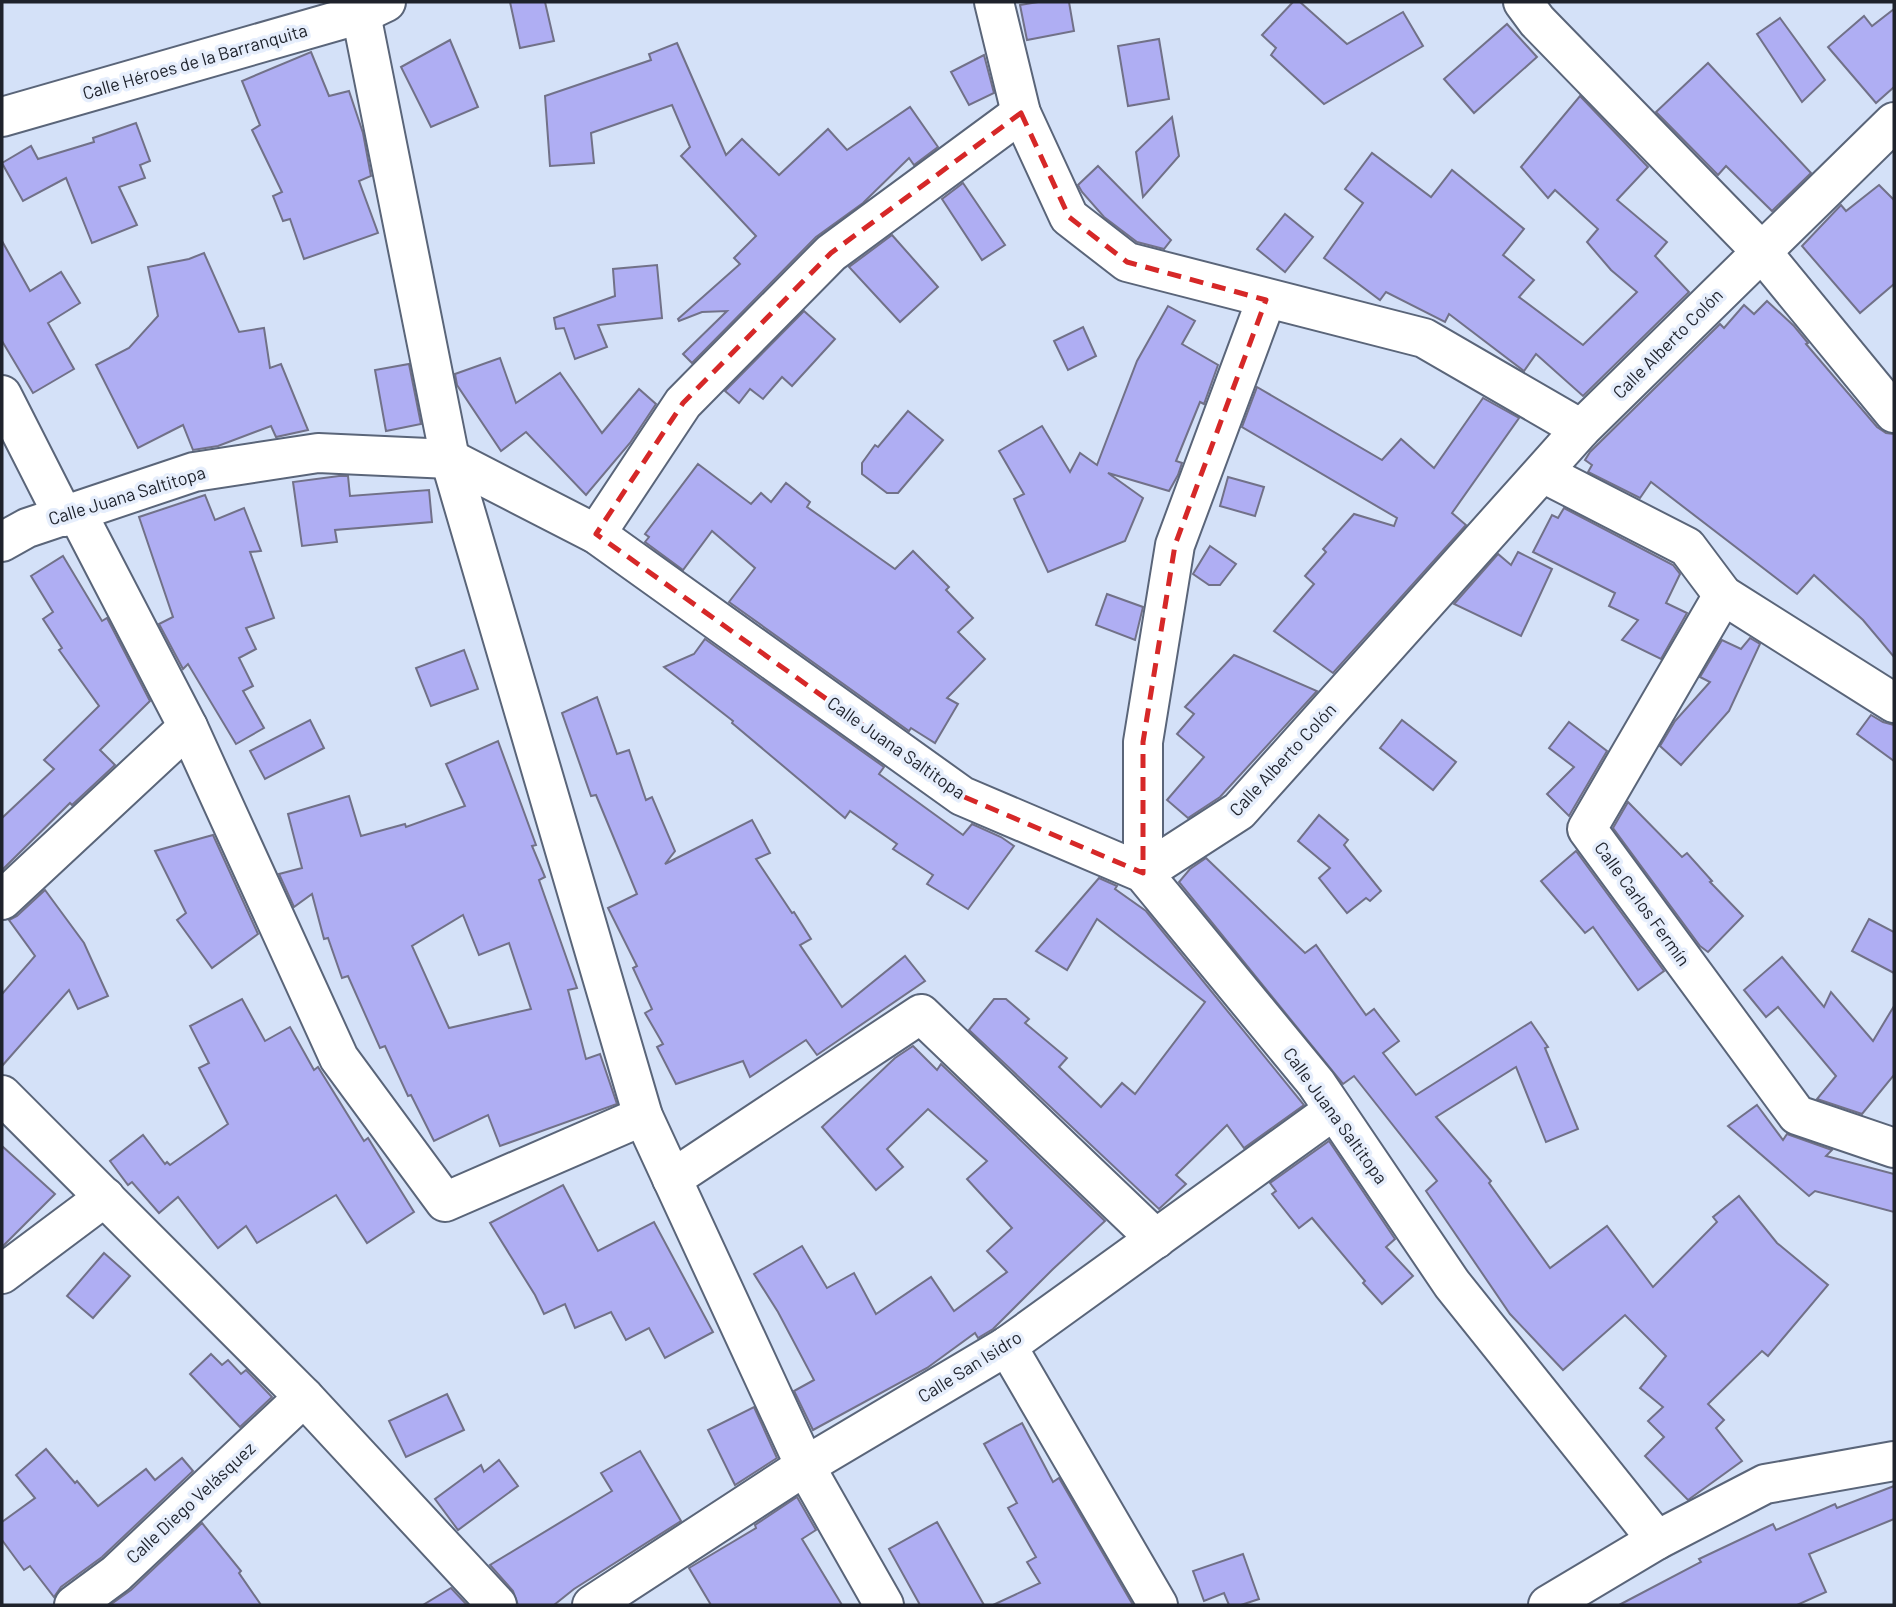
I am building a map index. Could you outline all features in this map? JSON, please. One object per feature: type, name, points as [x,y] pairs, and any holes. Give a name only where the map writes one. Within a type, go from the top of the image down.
[{"type":"street","points":[[994,2],[1021,113],[1069,217],[1127,262],[1266,300],[1424,338],[1581,429]]},
{"type":"street","points":[[1523,2],[1537,21],[1761,251],[1894,414]]},
{"type":"street","points":[[373,8],[450,459],[643,1116],[805,1466],[884,1605]]},
{"type":"street","name":"Calle Héroes de la Barranquita","points":[[2,117],[373,8]]},
{"type":"street","points":[[596,534],[683,403],[831,253],[1021,113]]},
{"type":"street","name":"Calle Alberto Colón","points":[[1143,873],[1239,811],[1581,429],[1894,122]]},
{"type":"street","points":[[1143,873],[1143,742],[1175,545],[1266,300]]},
{"type":"street","points":[[2,395],[188,727],[338,1058],[445,1202],[643,1116]]},
{"type":"street","name":"Calle Juana Saltitopa","points":[[2,542],[27,528],[194,472],[318,453],[450,459],[596,534],[962,796],[1143,873],[1316,1083],[1452,1284],[1657,1540]]},
{"type":"street","points":[[1543,473],[1687,547],[1723,595],[1894,703]]},
{"type":"street","name":"Calle Carlos Fermín","points":[[1723,595],[1587,829],[1797,1115],[1894,1148]]},
{"type":"street","points":[[2,900],[188,727]]},
{"type":"street","points":[[672,1179],[921,1014],[1157,1239]]},
{"type":"street","points":[[2,1095],[304,1397],[497,1605]]},
{"type":"street","name":"Calle San Isidro","points":[[592,1605],[805,1466],[1007,1346],[1334,1110]]},
{"type":"street","points":[[2,1274],[105,1197]]},
{"type":"street","points":[[1007,1346],[1158,1605]]},
{"type":"street","name":"Calle Diego Velásquez","points":[[74,1605],[116,1574],[304,1397]]},
{"type":"street","points":[[1548,1605],[1657,1540],[1765,1484],[1894,1461]]},
{"type":"highlighted area","points":[[1021,113],[1069,217],[1127,262],[1266,300],[1175,545],[1143,742],[1143,873],[962,796],[596,534],[683,403],[831,253]]},
{"type":"building","points":[[510,2],[545,2],[554,41],[520,48]]},
{"type":"building","points":[[1069,2],[1074,31],[1027,40],[1020,5]]},
{"type":"building","points":[[1293,2],[1300,2],[1347,44],[1403,12],[1423,46],[1324,104],[1271,55],[1276,48],[1262,35]]},
{"type":"building","points":[[1894,9],[1894,87],[1876,103],[1828,47],[1864,16],[1872,26]]},
{"type":"building","points":[[1780,18],[1825,80],[1802,102],[1757,34]]},
{"type":"building","points":[[1507,24],[1537,57],[1474,113],[1444,79]]},
{"type":"building","points":[[1159,39],[1169,99],[1128,106],[1118,46]]},
{"type":"building","points":[[450,40],[478,107],[431,127],[401,67]]},
{"type":"building","points":[[677,43],[726,155],[742,139],[779,175],[828,129],[847,150],[910,107],[938,147],[914,165],[909,158],[863,203],[816,237],[692,363],[683,354],[727,311],[702,312],[679,321],[678,319],[740,264],[734,258],[756,236],[681,156],[690,147],[672,105],[591,133],[594,163],[550,166],[545,96],[651,60],[649,54]]},
{"type":"building","points":[[311,52],[329,96],[349,91],[363,133],[371,176],[359,181],[378,233],[304,259],[290,219],[283,221],[273,196],[282,192],[252,130],[260,125],[242,81]]},
{"type":"building","points":[[984,55],[994,93],[969,105],[951,72]]},
{"type":"building","points":[[1708,63],[1811,173],[1772,211],[1726,166],[1718,175],[1656,112]]},
{"type":"building","points":[[1580,96],[1648,167],[1617,200],[1667,242],[1655,256],[1689,292],[1583,396],[1536,354],[1524,371],[1449,314],[1445,322],[1386,292],[1380,300],[1324,258],[1363,203],[1345,189],[1372,153],[1431,197],[1452,170],[1524,229],[1503,255],[1534,280],[1519,297],[1583,345],[1637,292],[1611,270],[1587,242],[1598,229],[1555,190],[1548,198],[1521,167]]},
{"type":"building","points":[[1172,117],[1179,156],[1143,197],[1136,152]]},
{"type":"building","points":[[136,123],[150,161],[140,165],[145,178],[119,187],[137,225],[92,243],[66,178],[23,201],[2,163],[31,146],[38,159],[94,142],[93,138]]},
{"type":"building","points":[[1098,166],[1171,240],[1164,249],[1137,242],[1104,217],[1082,192],[1078,185]]},
{"type":"building","points":[[963,183],[1005,245],[982,260],[942,199]]},
{"type":"building","points":[[1879,185],[1894,200],[1894,284],[1860,313],[1802,246],[1841,205],[1846,211]]},
{"type":"building","points":[[1285,214],[1313,237],[1285,272],[1257,249]]},
{"type":"building","points":[[892,235],[938,287],[900,322],[849,267]]},
{"type":"building","points":[[2,241],[30,291],[61,272],[80,303],[48,323],[74,369],[33,393],[2,341]]},
{"type":"building","points":[[204,253],[239,332],[264,328],[270,368],[281,364],[308,430],[276,437],[271,426],[218,446],[193,450],[183,425],[138,448],[96,365],[129,348],[158,316],[148,267],[189,259]]},
{"type":"building","points":[[657,265],[662,318],[598,325],[607,347],[575,359],[564,328],[556,329],[554,318],[615,296],[613,269]]},
{"type":"building","points":[[1767,301],[1794,326],[1808,343],[1806,344],[1877,427],[1886,433],[1894,434],[1894,657],[1863,620],[1814,575],[1797,594],[1651,482],[1640,498],[1588,472],[1592,465],[1585,460],[1590,452],[1720,324],[1724,328],[1744,305],[1754,314]]},
{"type":"building","points":[[1168,306],[1195,321],[1182,344],[1218,365],[1204,404],[1200,402],[1176,461],[1182,463],[1178,475],[1169,491],[1108,473],[1143,498],[1125,541],[1048,572],[1014,499],[1024,494],[999,451],[1042,426],[1070,472],[1080,453],[1097,465],[1137,361]]},
{"type":"building","points":[[804,311],[835,339],[792,386],[782,377],[763,399],[750,389],[739,403],[725,391]]},
{"type":"building","points":[[1083,327],[1096,356],[1068,370],[1054,341]]},
{"type":"building","points":[[500,358],[516,403],[560,373],[602,433],[639,389],[656,404],[630,443],[586,495],[526,432],[501,451],[457,385],[455,374]]},
{"type":"building","points":[[409,364],[421,424],[386,431],[375,370]]},
{"type":"building","points":[[1257,387],[1382,460],[1401,439],[1434,468],[1483,398],[1519,418],[1452,513],[1466,525],[1333,673],[1274,631],[1314,584],[1305,576],[1326,552],[1323,549],[1354,514],[1394,526],[1397,518],[1242,427]]},
{"type":"building","points":[[908,411],[943,440],[898,493],[887,493],[862,474],[862,463],[875,445],[878,447]]},
{"type":"building","points":[[698,464],[751,504],[761,493],[771,502],[786,483],[810,502],[807,507],[895,569],[913,551],[949,587],[946,590],[973,618],[958,632],[985,659],[947,698],[958,704],[935,743],[911,728],[909,731],[729,602],[755,568],[712,531],[683,570],[645,542],[649,537],[645,534]]},
{"type":"building","points":[[348,476],[350,496],[429,490],[432,522],[335,530],[337,542],[302,546],[293,482]]},
{"type":"building","points":[[1228,477],[1264,487],[1255,516],[1220,506]]},
{"type":"building","points":[[205,495],[215,520],[244,508],[261,551],[250,552],[274,618],[246,628],[256,649],[239,658],[253,686],[243,691],[264,728],[236,744],[188,664],[183,669],[159,624],[173,617],[139,517]]},
{"type":"building","points":[[1564,508],[1673,565],[1680,574],[1666,603],[1687,613],[1661,659],[1622,640],[1638,620],[1609,606],[1615,593],[1533,552],[1552,515],[1558,518]]},
{"type":"building","points":[[1210,546],[1236,564],[1220,585],[1209,585],[1193,574]]},
{"type":"building","points":[[1518,552],[1552,569],[1521,636],[1454,604],[1498,554],[1511,565]]},
{"type":"building","points":[[63,556],[102,621],[107,618],[150,701],[100,750],[115,765],[72,805],[70,803],[2,870],[2,818],[54,769],[44,760],[99,706],[59,650],[62,648],[43,619],[53,612],[31,576]]},
{"type":"building","points":[[1107,594],[1143,607],[1135,640],[1096,625]]},
{"type":"building","points":[[1750,638],[1760,644],[1729,711],[1681,765],[1660,746],[1675,721],[1710,682],[1700,677],[1722,640],[1741,649]]},
{"type":"building","points":[[705,639],[884,767],[879,774],[963,835],[972,824],[1014,846],[968,909],[927,884],[933,875],[893,849],[897,844],[850,811],[845,818],[732,723],[733,721],[664,667],[694,654]]},
{"type":"building","points":[[464,650],[478,689],[431,706],[416,668]]},
{"type":"building","points":[[1234,655],[1317,691],[1220,797],[1188,818],[1167,800],[1204,757],[1177,734],[1194,714],[1185,707]]},
{"type":"building","points":[[597,697],[617,754],[629,750],[646,800],[652,797],[675,851],[665,864],[752,820],[770,853],[756,859],[811,939],[800,945],[842,1007],[905,956],[925,981],[817,1055],[806,1040],[750,1077],[743,1061],[676,1084],[657,1047],[663,1044],[645,1013],[652,1009],[633,968],[637,966],[608,908],[637,894],[596,795],[591,796],[562,713]]},
{"type":"building","points":[[1871,715],[1894,725],[1894,761],[1857,734]]},
{"type":"building","points":[[310,720],[324,748],[265,779],[250,751]]},
{"type":"building","points":[[1402,720],[1456,762],[1433,790],[1380,748]]},
{"type":"building","points":[[1569,722],[1607,751],[1569,816],[1547,794],[1574,767],[1549,748]]},
{"type":"building","points":[[498,741],[536,845],[532,846],[545,877],[539,880],[577,988],[568,990],[586,1059],[600,1054],[617,1104],[500,1146],[488,1115],[434,1141],[411,1095],[408,1096],[385,1046],[380,1048],[348,976],[342,978],[328,938],[324,939],[312,894],[294,907],[279,874],[302,868],[288,814],[349,796],[361,836],[405,824],[406,827],[465,806],[446,764]],"holes":[[[463,915],[479,955],[509,943],[531,1009],[449,1028],[412,946]]]},
{"type":"building","points":[[1628,802],[1682,857],[1687,853],[1743,916],[1708,952],[1700,946],[1613,828]]},
{"type":"building","points":[[1319,815],[1348,840],[1344,845],[1381,891],[1370,901],[1366,898],[1347,913],[1319,878],[1330,868],[1298,841]]},
{"type":"building","points":[[213,835],[258,934],[212,968],[177,920],[186,913],[155,851]]},
{"type":"building","points":[[1576,851],[1664,971],[1638,990],[1593,927],[1585,933],[1541,881]]},
{"type":"building","points":[[1206,858],[1305,953],[1316,945],[1366,1015],[1374,1009],[1399,1041],[1383,1053],[1416,1095],[1531,1022],[1548,1047],[1545,1048],[1578,1129],[1546,1142],[1516,1067],[1436,1117],[1491,1181],[1489,1183],[1550,1268],[1607,1226],[1653,1287],[1717,1222],[1713,1217],[1739,1196],[1777,1243],[1828,1285],[1768,1356],[1762,1351],[1708,1404],[1724,1420],[1716,1428],[1742,1461],[1688,1500],[1645,1456],[1664,1437],[1648,1421],[1663,1407],[1640,1388],[1666,1356],[1625,1315],[1563,1370],[1510,1314],[1426,1191],[1437,1181],[1354,1076],[1343,1084],[1179,882],[1190,869]]},
{"type":"building","points":[[1099,878],[1117,886],[1115,889],[1146,911],[1304,1105],[1244,1148],[1227,1125],[1176,1175],[1186,1184],[1159,1209],[969,1030],[994,999],[1006,999],[1029,1019],[1025,1023],[1067,1058],[1059,1067],[1101,1107],[1122,1083],[1135,1094],[1205,1002],[1097,919],[1067,970],[1036,951]]},
{"type":"building","points":[[45,890],[84,943],[108,996],[78,1009],[69,990],[2,1066],[2,994],[35,956],[9,920]]},
{"type":"building","points":[[1869,919],[1894,932],[1894,973],[1852,951]]},
{"type":"building","points":[[1782,957],[1824,1007],[1831,992],[1873,1041],[1894,1006],[1894,1075],[1862,1114],[1817,1099],[1836,1076],[1778,1007],[1766,1017],[1744,990]]},
{"type":"building","points":[[242,999],[265,1041],[290,1027],[314,1070],[318,1067],[364,1141],[368,1138],[414,1212],[367,1243],[336,1195],[257,1243],[246,1226],[218,1248],[178,1197],[159,1213],[132,1182],[128,1185],[110,1161],[143,1135],[165,1164],[167,1162],[170,1165],[228,1124],[199,1068],[209,1063],[190,1026]]},
{"type":"building","points":[[913,1046],[937,1070],[941,1064],[1105,1221],[993,1329],[978,1338],[975,1333],[927,1368],[813,1430],[794,1391],[814,1380],[778,1312],[754,1274],[802,1246],[827,1288],[854,1273],[876,1314],[931,1277],[954,1311],[1007,1272],[987,1251],[1012,1228],[967,1179],[987,1161],[928,1109],[887,1149],[903,1167],[876,1190],[822,1127],[895,1058]]},
{"type":"building","points":[[1757,1105],[1783,1140],[1787,1134],[1832,1150],[1826,1156],[1894,1174],[1894,1212],[1815,1191],[1809,1196],[1728,1126]]},
{"type":"building","points":[[1329,1141],[1395,1239],[1386,1247],[1413,1276],[1382,1304],[1312,1218],[1299,1228],[1272,1194],[1276,1191],[1270,1183]]},
{"type":"building","points":[[2,1146],[55,1194],[2,1247]]},
{"type":"building","points":[[563,1185],[598,1251],[654,1222],[713,1332],[665,1358],[649,1328],[626,1340],[611,1312],[575,1328],[565,1304],[544,1314],[490,1223]]},
{"type":"building","points":[[104,1253],[130,1276],[93,1318],[67,1296]]},
{"type":"building","points":[[211,1354],[222,1365],[228,1360],[241,1374],[246,1370],[272,1397],[240,1427],[190,1374]]},
{"type":"building","points":[[447,1394],[464,1430],[406,1457],[389,1421]]},
{"type":"building","points":[[754,1407],[777,1458],[735,1485],[708,1430]]},
{"type":"building","points":[[1022,1423],[1053,1482],[1059,1478],[1133,1605],[993,1605],[1040,1583],[1027,1562],[1036,1557],[1008,1508],[1017,1503],[984,1444]]},
{"type":"building","points":[[46,1449],[98,1506],[146,1469],[155,1480],[182,1458],[193,1471],[102,1557],[61,1587],[54,1597],[30,1566],[24,1570],[2,1540],[2,1522],[35,1498],[16,1475]]},
{"type":"building","points":[[640,1451],[681,1521],[574,1589],[554,1605],[518,1605],[513,1591],[490,1565],[612,1491],[601,1473]]},
{"type":"building","points":[[499,1460],[518,1486],[458,1530],[435,1499],[481,1465],[484,1472]]},
{"type":"building","points":[[1894,1486],[1894,1519],[1809,1554],[1826,1592],[1797,1605],[1619,1605],[1701,1562],[1699,1559],[1773,1524],[1776,1530],[1835,1504],[1837,1508]]},
{"type":"building","points":[[797,1497],[816,1530],[802,1539],[842,1605],[711,1605],[689,1568],[756,1528],[755,1525]]},
{"type":"building","points":[[937,1522],[984,1605],[920,1605],[889,1549]]},
{"type":"building","points":[[202,1523],[241,1571],[239,1573],[261,1605],[110,1605],[131,1590]]},
{"type":"building","points":[[1243,1554],[1259,1599],[1241,1605],[1229,1605],[1224,1593],[1204,1601],[1193,1571]]},
{"type":"building","points":[[451,1588],[467,1605],[423,1605]]}]
